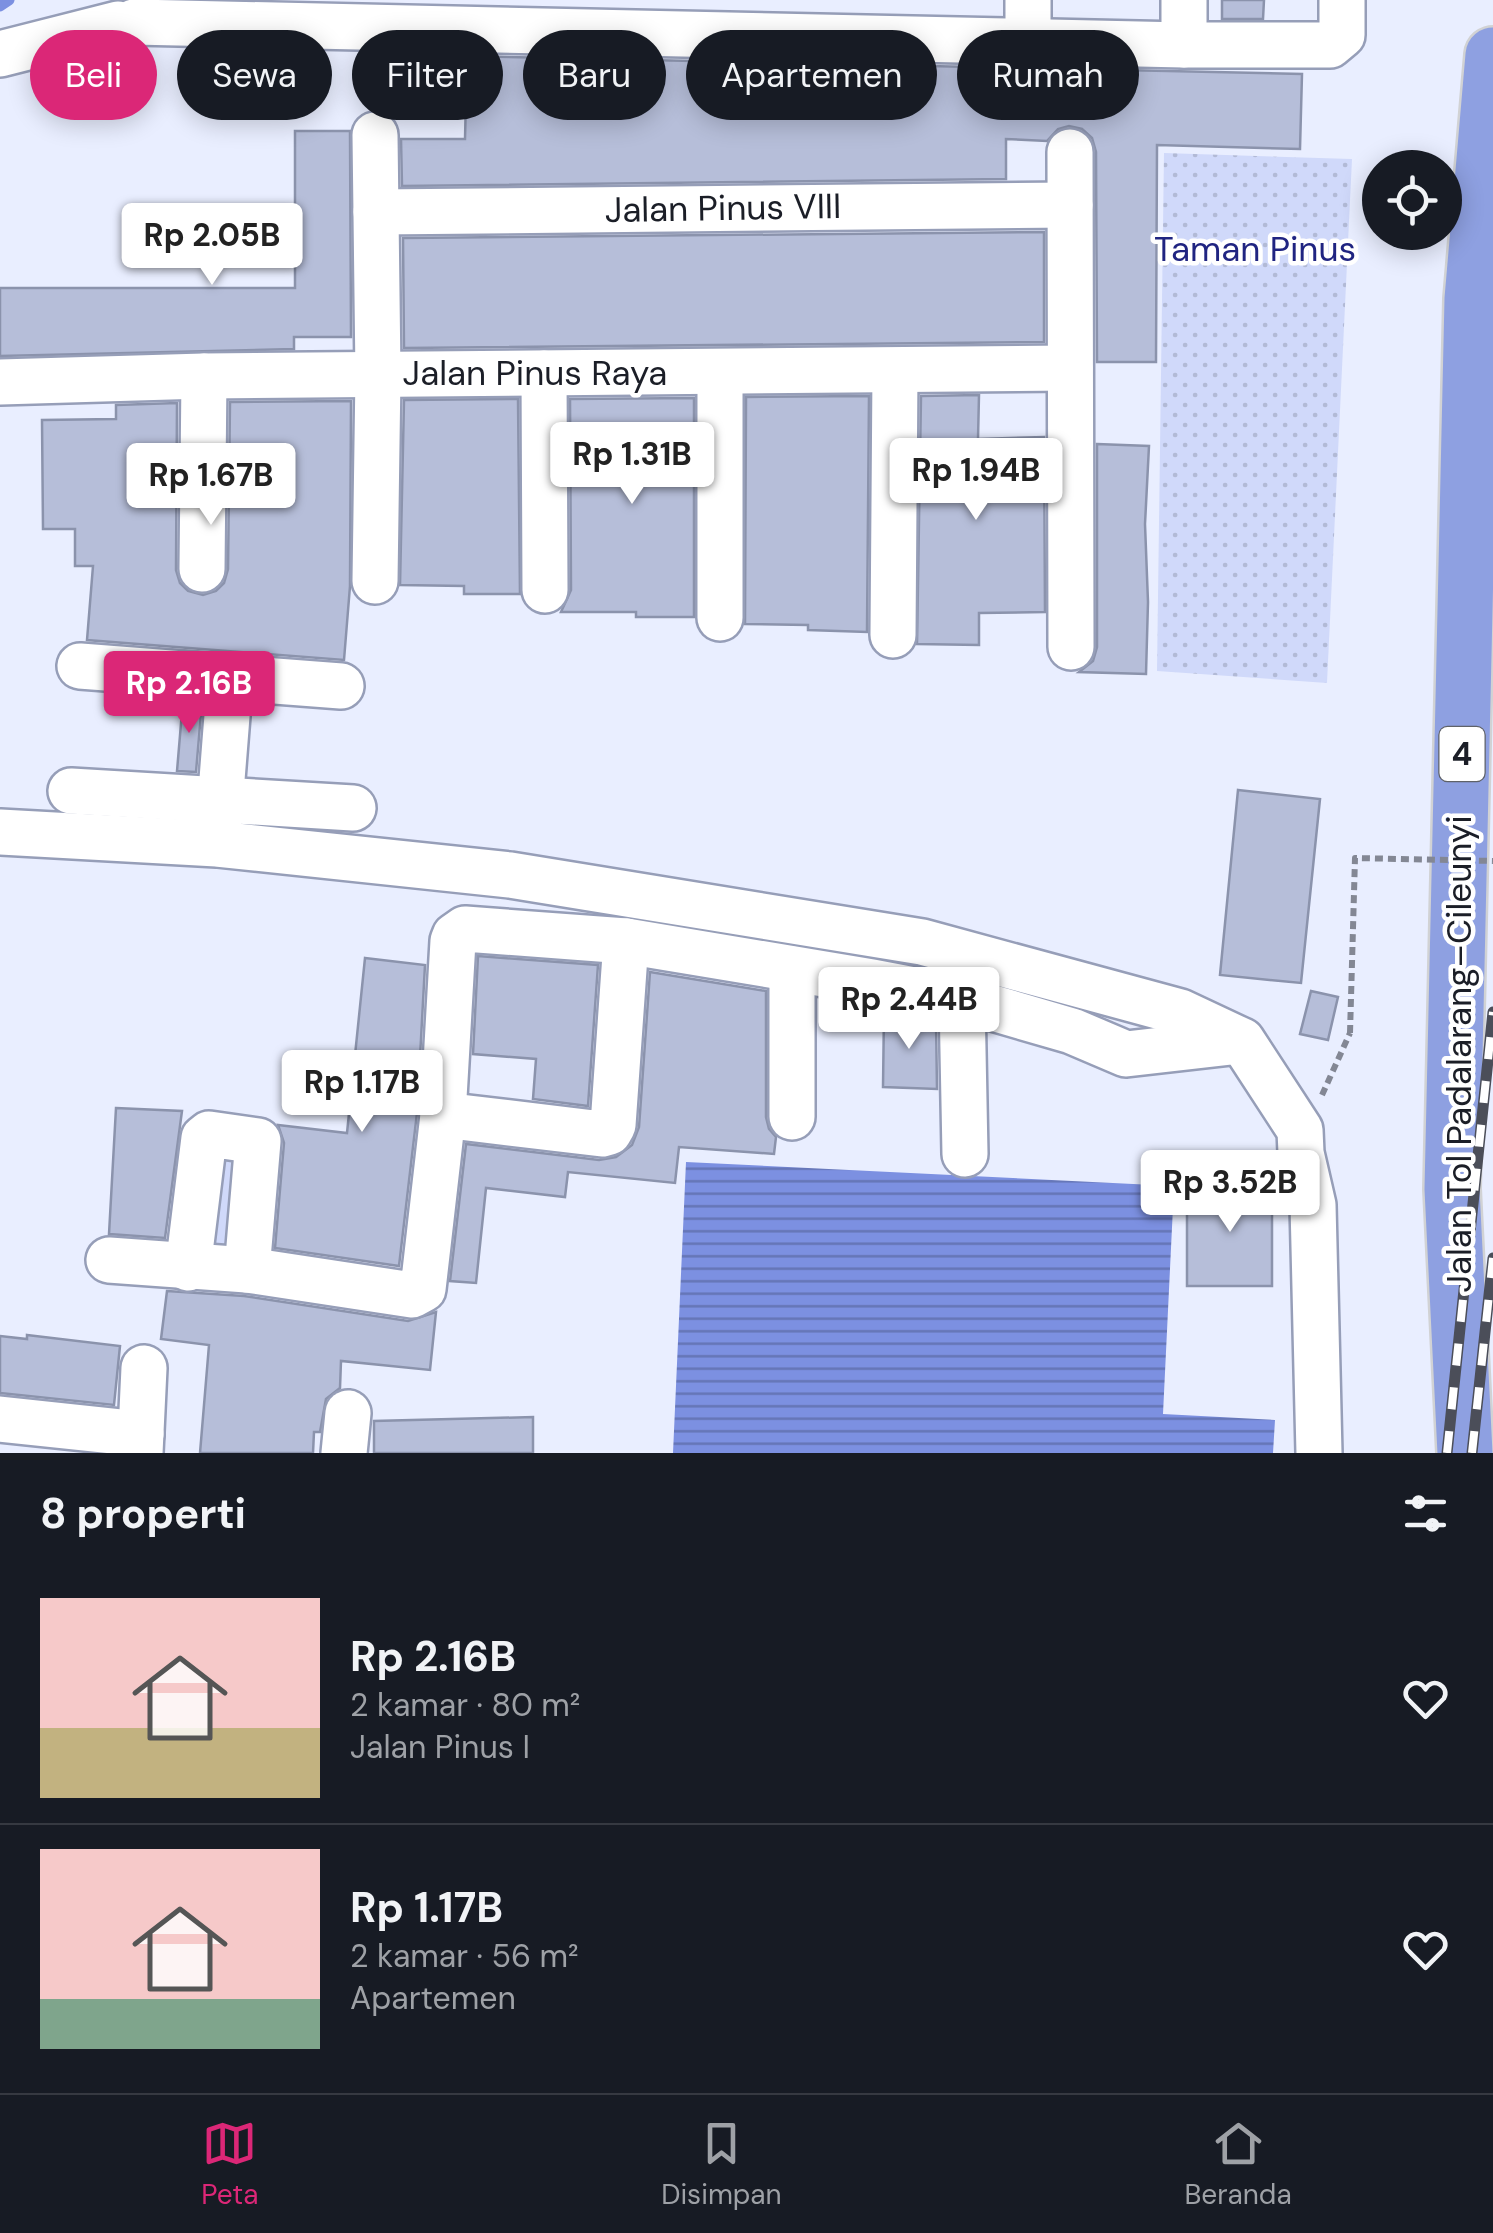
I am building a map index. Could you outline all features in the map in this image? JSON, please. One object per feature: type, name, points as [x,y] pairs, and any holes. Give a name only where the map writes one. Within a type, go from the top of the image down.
[{"type":"highway","name":"Jalan Tol Padalarang–Cileunyi","points":[[1466,1453],[1452,1170],[1472,300],[1493,55]]},
{"type":"street","points":[[1184,0],[1184,45]]},
{"type":"street","points":[[0,54],[126,23],[225,11],[1028,21],[1184,45],[1330,44],[1340,21]]},
{"type":"street","points":[[375,134],[375,582]]},
{"type":"street","points":[[1070,152],[1071,647]]},
{"type":"street","name":"Jalan Pinus VIII","points":[[376,212],[1070,205]]},
{"type":"street","name":"Jalan Pinus Raya","points":[[0,382],[204,376],[1070,368]]},
{"type":"street","points":[[893,634],[895,371]]},
{"type":"street","points":[[720,372],[720,618]]},
{"type":"street","points":[[544,373],[545,590]]},
{"type":"street","points":[[202,569],[204,376]]},
{"type":"street","points":[[80,666],[341,686]]},
{"type":"street","points":[[218,822],[230,678]]},
{"type":"street","points":[[72,791],[510,875],[922,942],[1180,1012],[1242,1040],[1300,1130],[1313,1204],[1319,1453]]},
{"type":"street","points":[[0,832],[218,822],[354,808]]},
{"type":"street","points":[[109,1260],[247,1270],[419,1293],[423,1288],[444,1116],[453,941],[460,930],[626,941],[962,1000],[1072,1031],[1126,1054],[1242,1040]]},
{"type":"street","points":[[444,1116],[609,1132],[613,1125],[626,941]]},
{"type":"street","points":[[792,970],[792,1118]]},
{"type":"street","points":[[962,1000],[965,1154]]},
{"type":"street","points":[[188,1268],[204,1138],[209,1134],[258,1141],[247,1270]]},
{"type":"street","points":[[0,1418],[140,1444],[144,1368]]},
{"type":"path","points":[[1300,1130],[1326,1089],[1350,1033],[1355,858],[1493,861]]},
{"type":"green space","name":"Taman Pinus","points":[[1164,153],[1352,159],[1327,683],[1157,671]]},
{"type":"green space","points":[[211,1147],[249,1150],[240,1249],[202,1246]]},
{"type":"water","points":[[686,1162],[1174,1186],[1163,1414],[1275,1420],[1273,1453],[673,1453]]},
{"type":"building","points":[[1222,0],[1264,0],[1263,19],[1222,19]]},
{"type":"building","points":[[503,57],[523,57],[523,120],[666,120],[666,60],[686,61],[686,120],[937,120],[937,66],[957,67],[957,120],[1139,120],[1139,70],[1302,74],[1300,149],[1157,145],[1156,362],[1097,362],[1096,152],[1092,138],[1082,129],[1058,129],[1047,141],[1006,139],[1006,179],[402,186],[401,139],[465,139],[465,120],[503,120]]},
{"type":"building","points":[[295,131],[350,131],[351,337],[294,337],[294,349],[0,356],[0,288],[295,288]]},
{"type":"building","points":[[1044,232],[1044,342],[404,348],[403,238]]},
{"type":"building","points":[[979,395],[978,439],[1044,437],[1045,612],[979,613],[979,645],[917,644],[921,396]]},
{"type":"building","points":[[869,396],[867,632],[808,630],[808,625],[745,624],[746,397]]},
{"type":"building","points":[[694,398],[694,617],[561,612],[571,590],[570,399]]},
{"type":"building","points":[[518,399],[520,594],[464,594],[464,586],[400,585],[404,400]]},
{"type":"building","points":[[351,401],[350,586],[344,660],[87,640],[93,566],[75,566],[75,529],[43,529],[42,420],[116,419],[116,405],[177,403],[176,570],[188,591],[203,595],[224,583],[228,569],[230,402]]},
{"type":"building","points":[[1097,444],[1149,446],[1146,674],[1079,672],[1093,661],[1097,647]]},
{"type":"building","points":[[183,700],[202,702],[196,772],[177,771]]},
{"type":"building","points":[[1238,790],[1320,799],[1301,983],[1220,975]]},
{"type":"building","points":[[478,956],[598,965],[588,1106],[533,1099],[536,1059],[473,1054]]},
{"type":"building","points":[[365,958],[425,965],[417,1113],[399,1266],[275,1248],[284,1143],[278,1125],[347,1133]]},
{"type":"building","points":[[650,972],[766,991],[766,1117],[776,1137],[774,1154],[679,1147],[675,1183],[568,1172],[565,1197],[486,1188],[476,1283],[450,1281],[466,1144],[599,1160],[616,1157],[632,1145],[639,1127]]},
{"type":"building","points":[[1311,991],[1338,997],[1328,1040],[1300,1034]]},
{"type":"building","points":[[884,1011],[936,1021],[937,1089],[883,1087]]},
{"type":"building","points":[[116,1108],[182,1111],[165,1238],[109,1234]]},
{"type":"building","points":[[1187,1184],[1272,1184],[1272,1286],[1187,1286]]},
{"type":"building","points":[[167,1291],[244,1296],[408,1321],[436,1312],[430,1370],[341,1361],[340,1388],[326,1399],[320,1432],[314,1432],[313,1453],[200,1453],[209,1345],[161,1339]]},
{"type":"building","points":[[27,1335],[120,1346],[114,1405],[0,1393],[0,1336],[27,1339]]},
{"type":"building","points":[[533,1417],[533,1453],[374,1453],[374,1421]]},
{"type":"waterway","points":[[0,6],[9,0]]},
{"type":"railway","points":[[1447,1453],[1493,1012]]},
{"type":"railway","points":[[1472,1453],[1493,1258]]}]
